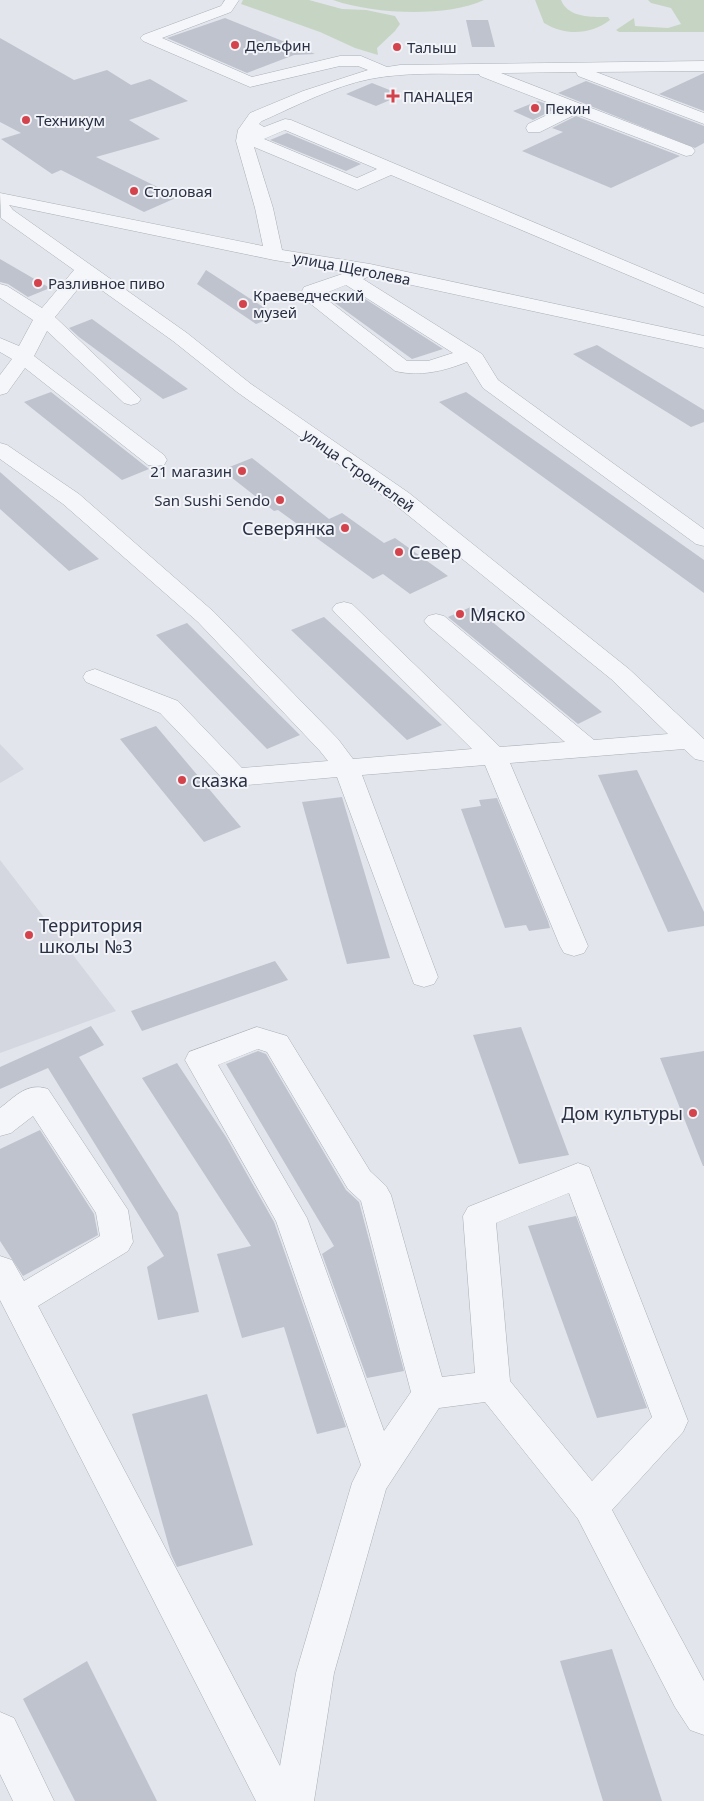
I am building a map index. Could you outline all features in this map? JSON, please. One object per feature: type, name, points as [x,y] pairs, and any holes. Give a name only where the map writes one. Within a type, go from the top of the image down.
[{"type":"street","points":[[232,0],[226,9],[148,38],[250,82],[340,60],[361,61],[385,72]]},
{"type":"street","points":[[390,169],[357,185],[250,139],[257,129],[256,117],[309,94],[366,75],[385,72],[473,68],[704,66]]},
{"type":"street","points":[[569,67],[704,119]]},
{"type":"street","points":[[473,68],[686,151]]},
{"type":"street","points":[[534,128],[576,108]]},
{"type":"street","points":[[274,254],[264,208],[244,141],[246,130],[286,124],[689,293],[704,301]]},
{"type":"street","name":"улица Щеголева","points":[[0,198],[274,254],[370,270],[704,342]]},
{"type":"street","name":"улица Строителей","points":[[0,206],[8,214],[180,337],[244,388],[401,498],[620,674],[697,746]]},
{"type":"street","points":[[0,389],[23,357],[44,318],[85,269]]},
{"type":"street","points":[[370,270],[311,291],[312,297],[402,368],[416,369],[438,366],[468,354]]},
{"type":"street","points":[[348,278],[475,358],[490,384],[704,539]]},
{"type":"street","points":[[0,290],[44,318],[131,399]]},
{"type":"street","points":[[0,344],[23,357],[156,460]]},
{"type":"street","points":[[0,450],[71,499],[206,617],[329,745],[346,768],[424,977]]},
{"type":"street","points":[[344,609],[494,756],[574,946]]},
{"type":"street","points":[[436,621],[588,748]]},
{"type":"street","points":[[95,677],[169,707],[236,777],[588,748],[697,746]]},
{"type":"street","points":[[294,1801],[315,1673],[370,1483],[380,1468],[429,1394],[375,1195],[359,1180],[277,1044],[257,1038],[200,1060],[291,1218],[380,1468]]},
{"type":"street","points":[[0,1124],[37,1097],[112,1210],[116,1242],[18,1301]]},
{"type":"street","points":[[591,1507],[671,1421],[578,1176],[479,1216],[493,1386],[591,1507],[688,1693],[704,1716]]},
{"type":"street","points":[[0,1270],[18,1301],[277,1801]]},
{"type":"street","points":[[429,1394],[493,1386]]},
{"type":"street","points":[[0,1732],[34,1801]]},
{"type":"shaded area","points":[[0,744],[24,769],[0,783]]},
{"type":"shaded area","name":"Территория школы №3","points":[[0,860],[116,1011],[0,1053]]},
{"type":"green space","points":[[243,0],[309,0],[342,9],[366,10],[395,16],[400,24],[377,48],[378,55],[241,4]]},
{"type":"green space","points":[[333,0],[484,0],[450,10],[409,12],[349,5]]},
{"type":"green space","points":[[535,0],[561,0],[564,6],[575,13],[608,17],[610,20],[595,29],[586,31],[569,32],[560,30],[544,23]]},
{"type":"green space","points":[[648,0],[704,0],[704,32],[619,32],[616,30],[634,18],[635,26],[668,28],[681,24],[671,8],[651,3]]},
{"type":"building","name":"Дельфин","points":[[225,18],[315,54],[294,55],[247,73],[167,38]]},
{"type":"building","points":[[466,20],[488,20],[495,47],[472,47]]},
{"type":"building","points":[[0,38],[74,80],[107,70],[131,85],[150,79],[188,101],[129,120],[160,139],[96,157],[178,197],[144,212],[61,170],[52,174],[1,139],[21,133],[0,122]]},
{"type":"building","points":[[704,73],[704,111],[659,94]]},
{"type":"building","points":[[586,81],[704,126],[704,143],[695,148],[558,93]]},
{"type":"building","points":[[372,83],[402,95],[376,106],[346,94]]},
{"type":"building","points":[[538,101],[557,108],[533,120],[513,111]]},
{"type":"building","points":[[576,116],[680,156],[611,188],[522,151],[563,132],[552,128]]},
{"type":"building","points":[[287,133],[361,164],[346,171],[270,140]]},
{"type":"building","points":[[0,259],[50,288],[28,297],[8,284],[0,282]]},
{"type":"building","name":"Краеведческий музей","points":[[206,270],[277,316],[256,324],[197,284]]},
{"type":"building","points":[[359,295],[443,349],[412,359],[335,303]]},
{"type":"building","points":[[92,319],[188,389],[163,399],[69,328]]},
{"type":"building","points":[[597,345],[704,410],[704,422],[691,427],[573,354]]},
{"type":"building","points":[[51,392],[149,469],[122,480],[24,402]]},
{"type":"building","points":[[466,392],[704,560],[704,593],[439,402]]},
{"type":"building","points":[[252,458],[329,519],[342,513],[384,543],[395,538],[448,576],[410,594],[383,574],[373,579],[278,510],[274,511],[222,470]]},
{"type":"building","points":[[0,472],[99,559],[69,571],[0,509]]},
{"type":"building","points":[[473,606],[602,712],[578,724],[448,617]]},
{"type":"building","points":[[324,617],[442,725],[407,740],[291,630]]},
{"type":"building","points":[[187,623],[300,735],[267,749],[156,635]]},
{"type":"building","points":[[156,726],[241,827],[204,842],[120,739]]},
{"type":"building","points":[[637,770],[704,912],[704,926],[668,932],[598,775]]},
{"type":"building","points":[[342,797],[390,958],[347,964],[302,802]]},
{"type":"building","points":[[497,798],[550,928],[529,931],[526,925],[505,928],[461,809],[481,806],[479,800]]},
{"type":"building","points":[[275,961],[288,980],[142,1031],[131,1011]]},
{"type":"building","points":[[91,1026],[104,1045],[79,1057],[178,1213],[199,1312],[158,1320],[147,1267],[164,1256],[48,1068],[0,1089],[0,1067]]},
{"type":"building","points":[[521,1027],[569,1155],[519,1164],[473,1035]]},
{"type":"building","points":[[258,1051],[266,1054],[346,1190],[359,1202],[404,1371],[367,1378],[322,1254],[334,1246],[226,1064]]},
{"type":"building","name":"Дом культуры","points":[[704,1051],[704,1166],[703,1166],[660,1058]]},
{"type":"building","points":[[177,1063],[226,1137],[274,1222],[346,1427],[317,1434],[284,1327],[242,1338],[217,1254],[251,1246],[142,1078]]},
{"type":"building","points":[[40,1130],[94,1214],[98,1235],[23,1276],[0,1241],[0,1149]]},
{"type":"building","points":[[576,1216],[647,1408],[597,1418],[528,1226]]},
{"type":"building","points":[[207,1394],[253,1545],[177,1567],[171,1554],[132,1414]]},
{"type":"building","points":[[612,1649],[662,1801],[603,1801],[560,1661]]},
{"type":"building","points":[[87,1661],[157,1801],[75,1801],[23,1699]]},
{"type":"place","name":"Дельфин","points":[[235,45]]},
{"type":"place","name":"Талыш","points":[[397,47]]},
{"type":"place","name":"ПАНАЦЕЯ","points":[[393,96]]},
{"type":"place","name":"Пекин","points":[[535,108]]},
{"type":"place","name":"Техникум","points":[[26,120]]},
{"type":"place","name":"Столовая","points":[[134,191]]},
{"type":"place","name":"Разливное пиво","points":[[38,283]]},
{"type":"place","name":"Краеведческий музей","points":[[243,304]]},
{"type":"place","name":"21 магазин","points":[[242,471]]},
{"type":"place","name":"San Sushi Sendo","points":[[280,500]]},
{"type":"place","name":"Северянка","points":[[345,528]]},
{"type":"place","name":"Север","points":[[399,552]]},
{"type":"place","name":"Мяско","points":[[460,614]]},
{"type":"place","name":"сказка","points":[[182,780]]},
{"type":"place","name":"Территория школы №3","points":[[29,935]]},
{"type":"place","name":"Дом культуры","points":[[693,1113]]}]
